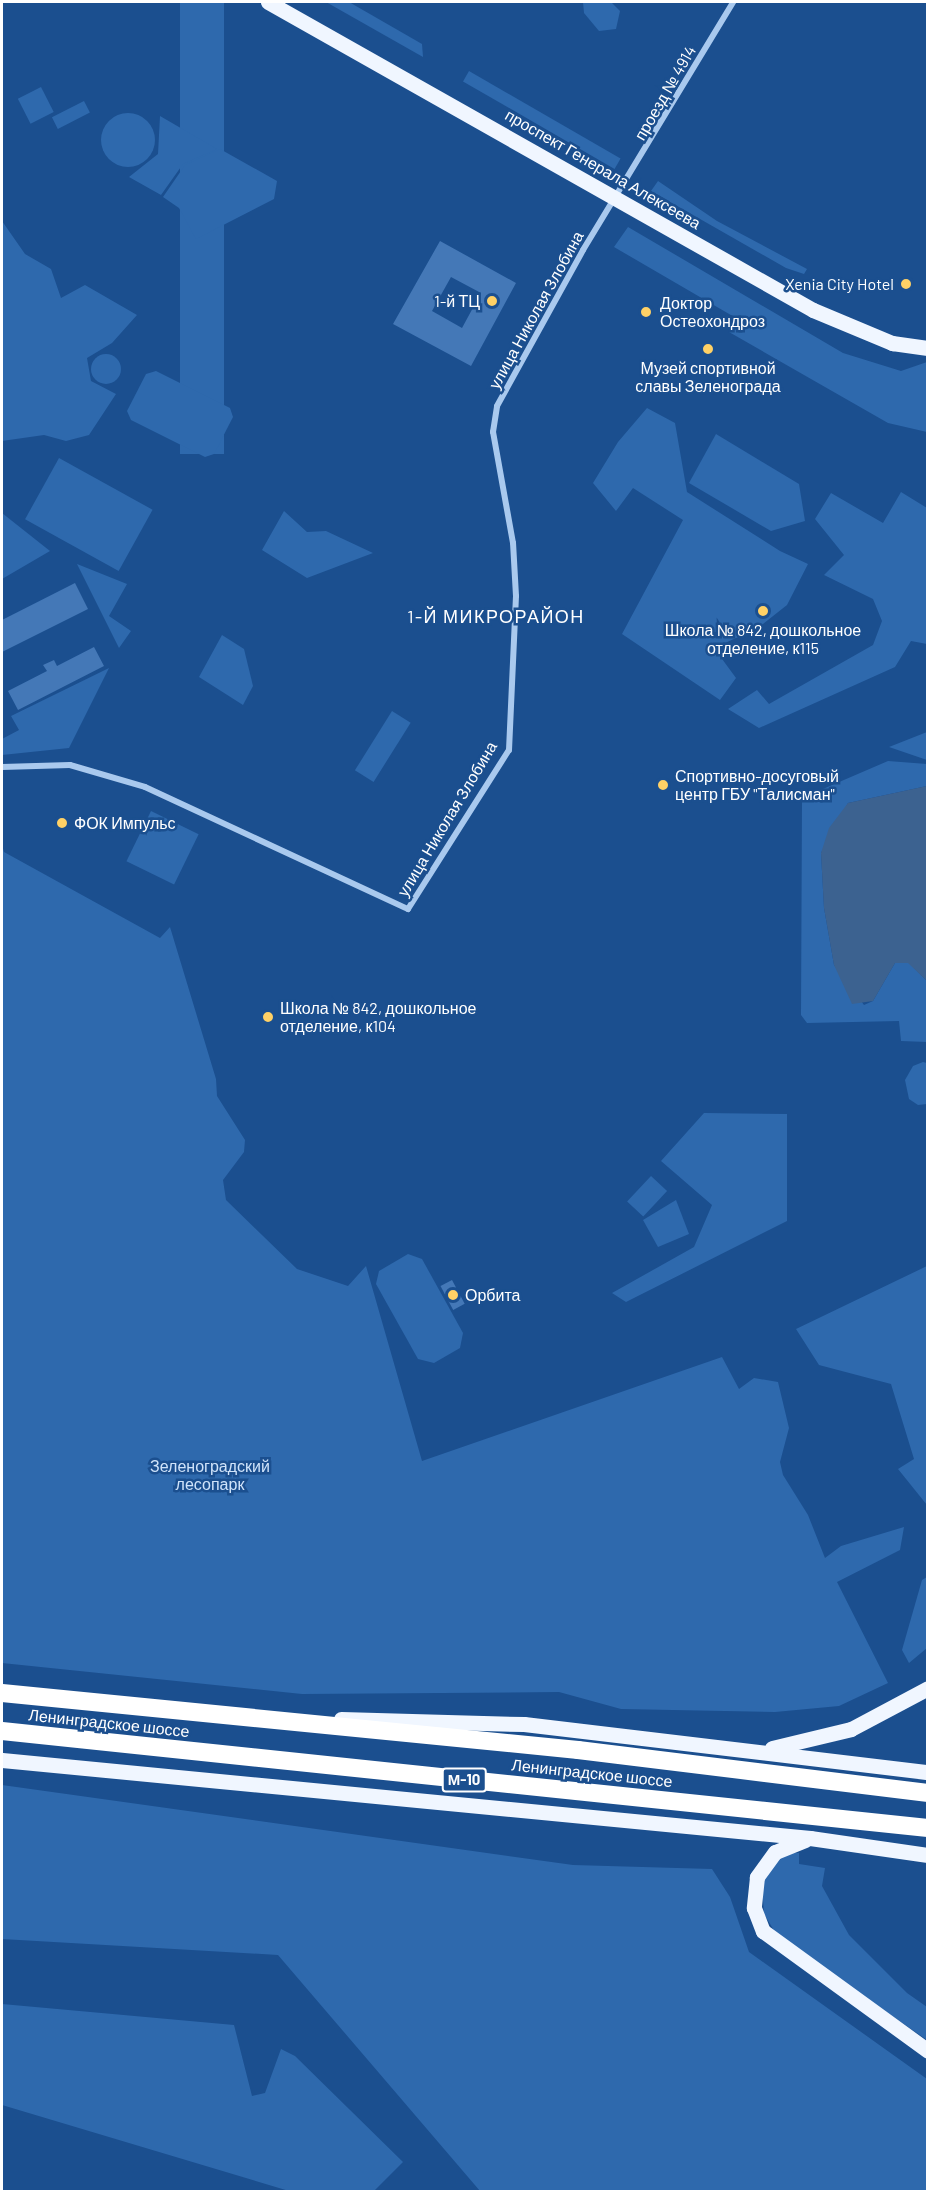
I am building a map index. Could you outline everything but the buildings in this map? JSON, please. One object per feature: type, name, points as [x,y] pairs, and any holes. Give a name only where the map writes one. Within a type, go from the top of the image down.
[{"type":"highway","name":"Ленинградское шоссе","points":[[2,1693],[578,1750],[927,1793]]},
{"type":"highway","name":"Ленинградское шоссе","points":[[2,1731],[927,1828]]},
{"type":"main road","name":"проспект Генерала Алексеева","points":[[268,2],[842,324],[892,343],[927,348]]},
{"type":"main road","points":[[751,1750],[851,1729],[927,1688]]},
{"type":"main road","name":"Ленинградское шоссе","points":[[263,1718],[524,1724],[927,1772]]},
{"type":"main road","points":[[2,1760],[810,1838],[927,1855]]},
{"type":"main road","points":[[810,1838],[775,1852],[757,1877],[754,1908],[763,1931],[927,2052]]},
{"type":"street","name":"проезд № 4914","points":[[618,198],[733,2]]},
{"type":"street","name":"улица Николая Злобина","points":[[2,767],[70,765],[145,787],[408,909],[508,750],[516,596],[513,543],[493,432],[498,406],[583,250],[618,198]]},
{"type":"green space","points":[[180,2],[224,2],[224,454],[180,454]]},
{"type":"green space","points":[[326,2],[349,2],[422,44],[423,57]]},
{"type":"green space","points":[[583,2],[611,2],[620,11],[616,29],[599,31],[584,13]]},
{"type":"green space","points":[[469,71],[621,158],[615,169],[463,81]]},
{"type":"green space","points":[[41,87],[54,112],[31,124],[18,99]]},
{"type":"green space","points":[[84,101],[90,113],[58,129],[52,117]]},
{"type":"green space","points":[[128,113],[138,115],[147,121],[153,130],[155,140],[153,150],[147,159],[138,165],[128,167],[118,165],[109,159],[103,150],[101,140],[103,130],[109,121],[118,115]]},
{"type":"green space","points":[[160,116],[217,149],[183,164],[161,195],[129,177],[158,154]]},
{"type":"green space","points":[[220,149],[277,181],[274,199],[196,239],[179,208],[163,197],[185,165]]},
{"type":"green space","points":[[658,181],[717,221],[807,269],[804,274],[786,268],[651,191]]},
{"type":"green space","points":[[2,221],[25,254],[51,269],[61,298],[85,285],[137,315],[112,343],[87,358],[91,381],[116,394],[89,435],[66,441],[44,435],[2,441]]},
{"type":"green space","points":[[628,227],[843,353],[901,371],[927,362],[927,432],[888,423],[729,332],[736,318],[614,247]]},
{"type":"green space","points":[[106,354],[117,358],[121,369],[117,380],[106,384],[95,380],[91,369],[95,358]]},
{"type":"green space","points":[[156,371],[230,408],[233,417],[214,454],[205,457],[131,420],[127,411],[146,374]]},
{"type":"green space","points":[[647,408],[675,423],[687,492],[780,551],[808,564],[787,605],[758,628],[714,648],[736,678],[720,700],[622,634],[683,520],[633,488],[616,511],[593,483],[618,442]]},
{"type":"green space","points":[[716,434],[799,484],[805,521],[771,531],[689,483]]},
{"type":"green space","points":[[59,458],[153,510],[119,571],[25,519]]},
{"type":"green space","points":[[901,492],[927,508],[927,644],[911,641],[895,667],[759,728],[728,709],[757,690],[769,704],[873,645],[882,621],[873,599],[824,575],[844,555],[815,519],[831,493],[883,523]]},
{"type":"green space","points":[[284,511],[307,532],[326,531],[373,553],[307,578],[262,550]]},
{"type":"green space","points":[[2,513],[50,551],[2,579]]},
{"type":"green space","points":[[77,564],[127,584],[109,616],[131,631],[119,648]]},
{"type":"green space","points":[[222,635],[244,649],[253,686],[243,705],[199,677]]},
{"type":"green space","points":[[109,668],[69,748],[2,755],[2,739],[19,730],[11,716]]},
{"type":"green space","points":[[392,711],[411,723],[374,782],[355,770]]},
{"type":"green space","points":[[927,732],[927,760],[889,747]]},
{"type":"green space","points":[[888,761],[927,764],[927,786],[848,803],[821,853],[824,908],[834,965],[864,1005],[873,1001],[895,963],[908,962],[927,981],[927,1042],[901,1041],[899,1021],[807,1023],[801,1015],[802,798]]},
{"type":"green space","points":[[151,811],[199,834],[174,885],[126,861]]},
{"type":"green space","name":"Зеленоградский лесопарк","points":[[2,845],[4,852],[160,938],[170,927],[216,1079],[217,1096],[245,1140],[244,1152],[223,1180],[226,1200],[297,1269],[348,1286],[366,1266],[422,1461],[722,1357],[739,1389],[754,1378],[778,1382],[789,1428],[780,1462],[783,1475],[808,1515],[825,1558],[841,1546],[904,1527],[900,1550],[837,1582],[888,1683],[839,1706],[775,1712],[621,1709],[559,1692],[302,1694],[2,1663]]},
{"type":"green space","points":[[923,1062],[927,1063],[927,1104],[918,1105],[909,1099],[905,1080],[913,1066]]},
{"type":"green space","points":[[704,1113],[787,1114],[787,1221],[626,1302],[612,1293],[694,1247],[712,1205],[661,1161]]},
{"type":"green space","points":[[651,1176],[667,1191],[643,1217],[627,1202]]},
{"type":"green space","points":[[676,1200],[689,1234],[658,1247],[643,1220]]},
{"type":"green space","points":[[408,1254],[422,1259],[463,1333],[460,1348],[434,1363],[418,1359],[376,1284],[379,1271]]},
{"type":"green space","points":[[927,1266],[927,1505],[898,1469],[914,1459],[891,1384],[819,1365],[796,1329]]},
{"type":"green space","points":[[927,1577],[927,1648],[909,1663],[902,1650],[922,1580]]},
{"type":"green space","points":[[2,1785],[573,1865],[712,1869],[730,1897],[749,1952],[927,2079],[927,2191],[480,2191],[278,1955],[2,1939]]},
{"type":"green space","points":[[789,1853],[799,1853],[799,1864],[825,1868],[822,1886],[849,1935],[907,1993],[927,2007],[927,2040],[778,1937],[764,1914],[762,1883],[773,1863]]},
{"type":"green space","points":[[2,2004],[234,2025],[252,2096],[265,2093],[281,2049],[295,2056],[403,2162],[374,2191],[289,2191],[2,2105]]},
{"type":"shaded area","points":[[927,786],[927,981],[908,963],[895,963],[873,1001],[852,1004],[834,965],[824,908],[821,853],[829,828],[848,803]]},
{"type":"place","name":"Xenia City Hotel","points":[[906,284]]},
{"type":"place","name":"1-й ТЦ","points":[[492,301]]},
{"type":"place","name":"Доктор Остеохондроз","points":[[646,312]]},
{"type":"place","name":"Музей спортивной славы Зеленограда","points":[[708,349]]},
{"type":"place","name":"Школа № 842, дошкольное отделение, к115","points":[[763,611]]},
{"type":"place","name":"Спортивно-досуговый центр ГБУ \"Талисман\"","points":[[663,785]]},
{"type":"place","name":"ФОК Импульс","points":[[62,823]]},
{"type":"place","name":"Школа № 842, дошкольное отделение, к104","points":[[268,1017]]},
{"type":"place","name":"Орбита","points":[[453,1295]]},
{"type":"district","name":"1-Й МИКРОРАЙОН","points":[[496,616]]}]
